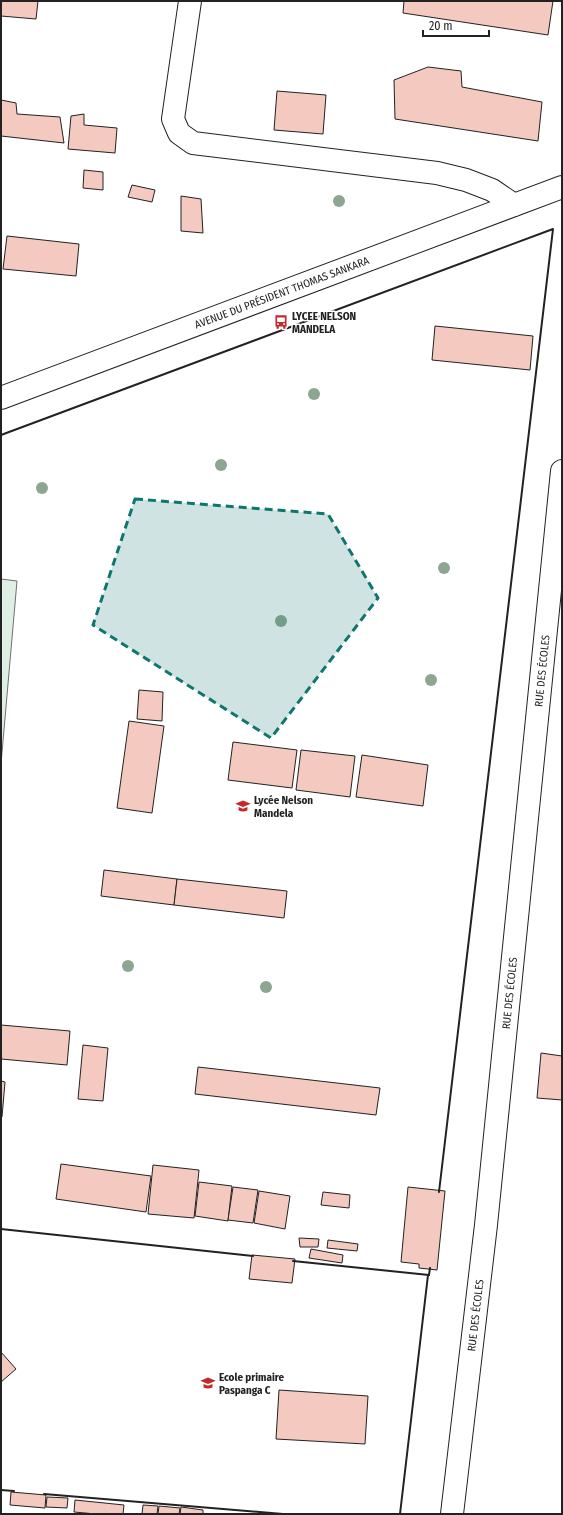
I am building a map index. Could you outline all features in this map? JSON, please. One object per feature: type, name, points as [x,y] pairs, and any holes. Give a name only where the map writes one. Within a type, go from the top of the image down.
[{"type":"main road","points":[[190,1],[173,119],[179,133],[193,144],[437,173],[466,180],[492,190],[514,205]]},
{"type":"main road","name":"AVENUE DU PRÉSIDENT THOMAS SANKARA","points":[[1,398],[562,187]]},
{"type":"main road","name":"RUE DES ÉCOLES","points":[[452,1514],[486,1225],[562,471]]},
{"type":"highlighted area","points":[[135,499],[328,514],[378,598],[271,738],[93,625]]},
{"type":"green space","points":[[1,579],[17,581],[1,764]]},
{"type":"building","points":[[1,1],[38,1],[36,19],[1,16]]},
{"type":"building","points":[[404,1],[553,1],[548,35],[403,13]]},
{"type":"building","points":[[428,67],[461,71],[462,87],[542,102],[538,141],[395,119],[394,80]]},
{"type":"building","points":[[277,91],[326,95],[323,134],[274,130]]},
{"type":"building","points":[[1,100],[16,103],[17,114],[60,117],[64,143],[1,136]]},
{"type":"building","points":[[84,114],[84,125],[117,128],[115,153],[68,149],[71,116]]},
{"type":"building","points":[[84,170],[103,172],[103,190],[83,188]]},
{"type":"building","points":[[132,185],[155,190],[152,202],[128,197]]},
{"type":"building","points":[[181,196],[201,199],[203,233],[181,231]]},
{"type":"building","points":[[7,236],[79,244],[76,276],[3,269]]},
{"type":"building","points":[[435,326],[533,336],[530,370],[432,360]]},
{"type":"building","points":[[139,690],[163,692],[162,721],[137,719]]},
{"type":"building","points":[[129,721],[164,726],[152,813],[117,808]]},
{"type":"building","points":[[233,742],[297,750],[292,788],[228,780]]},
{"type":"building","points":[[301,750],[355,756],[350,797],[296,790]]},
{"type":"building","points":[[362,755],[428,765],[423,806],[356,797]]},
{"type":"building","points":[[104,870],[177,879],[174,905],[101,896]]},
{"type":"building","points":[[177,879],[287,891],[284,918],[174,905]]},
{"type":"building","points":[[1,1025],[70,1031],[67,1065],[1,1059]]},
{"type":"building","points":[[83,1045],[108,1048],[103,1101],[78,1099]]},
{"type":"building","points":[[541,1053],[562,1056],[562,1100],[537,1098]]},
{"type":"building","points":[[198,1067],[380,1088],[376,1115],[195,1094]]},
{"type":"building","points":[[1,1081],[5,1082],[2,1117],[1,1117]]},
{"type":"building","points":[[61,1164],[151,1176],[146,1212],[56,1199]]},
{"type":"building","points":[[153,1165],[199,1170],[194,1218],[148,1214]]},
{"type":"building","points":[[199,1182],[232,1186],[228,1221],[195,1216]]},
{"type":"building","points":[[233,1187],[258,1190],[253,1223],[228,1220]]},
{"type":"building","points":[[408,1187],[445,1191],[437,1270],[419,1268],[419,1264],[401,1262]]},
{"type":"building","points":[[259,1191],[290,1196],[285,1229],[254,1223]]},
{"type":"building","points":[[323,1192],[350,1195],[349,1208],[321,1205]]},
{"type":"building","points":[[299,1238],[319,1239],[318,1247],[300,1247]]},
{"type":"building","points":[[328,1240],[358,1244],[357,1251],[327,1248]]},
{"type":"building","points":[[311,1249],[343,1255],[342,1263],[309,1258]]},
{"type":"building","points":[[252,1255],[295,1259],[292,1283],[249,1279]]},
{"type":"building","points":[[1,1352],[16,1369],[1,1382]]},
{"type":"building","points":[[279,1390],[368,1396],[365,1444],[276,1439]]},
{"type":"building","points":[[11,1492],[46,1495],[45,1508],[10,1505]]},
{"type":"building","points":[[47,1497],[68,1498],[67,1508],[46,1507]]},
{"type":"building","points":[[75,1500],[124,1505],[123,1514],[74,1512]]},
{"type":"building","points":[[143,1505],[158,1506],[157,1514],[142,1514]]},
{"type":"building","points":[[159,1506],[180,1508],[179,1514],[158,1514]]},
{"type":"building","points":[[181,1507],[203,1510],[203,1514],[180,1514]]},
{"type":"wall","points":[[1,435],[553,229],[439,1192]]},
{"type":"wall","points":[[1,1229],[253,1256]]},
{"type":"wall","points":[[293,1261],[429,1275],[430,1268]]},
{"type":"wall","points":[[400,1514],[428,1275]]},
{"type":"wall","points":[[1,1490],[14,1491]]},
{"type":"wall","points":[[44,1494],[283,1514]]},
{"type":"place","name":"LYCEE NELSON MANDELA","points":[[281,322]]},
{"type":"place","name":"Lycée Nelson Mandela","points":[[243,806]]},
{"type":"place","name":"Ecole primaire Paspanga C","points":[[208,1383]]}]
